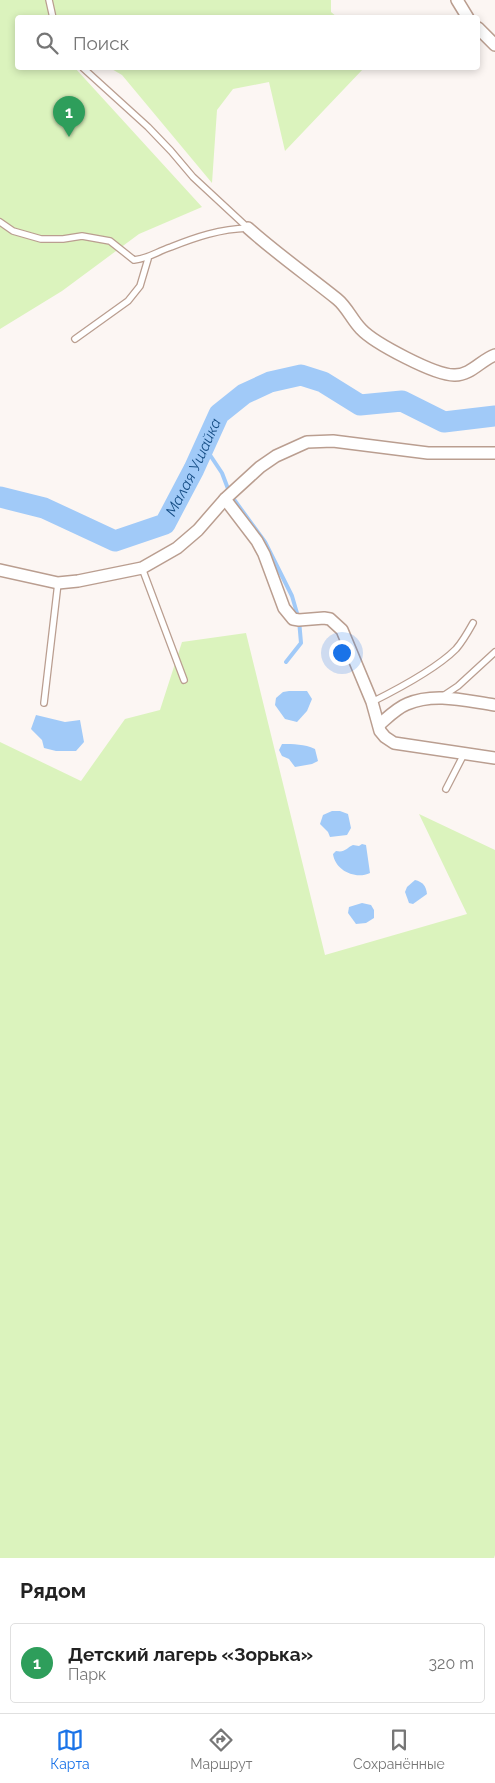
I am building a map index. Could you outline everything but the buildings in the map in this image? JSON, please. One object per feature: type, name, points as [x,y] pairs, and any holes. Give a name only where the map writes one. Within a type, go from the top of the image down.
[{"type":"street","points":[[456,0],[466,15]]},
{"type":"street","points":[[480,30],[495,45]]},
{"type":"street","points":[[248,228],[305,276],[339,301],[370,338],[402,356],[441,373],[454,376],[467,373],[486,358],[495,355]]},
{"type":"street","points":[[0,570],[58,583],[78,581],[142,568],[177,548],[198,530],[225,499],[260,467],[276,456],[307,442],[333,441],[428,453],[495,453]]},
{"type":"street","points":[[225,499],[257,541],[264,554],[284,608],[293,619],[330,619],[342,630],[372,702],[380,724],[380,731],[385,737],[394,743],[495,758]]},
{"type":"street","points":[[380,724],[396,710],[406,704],[419,700],[441,697],[495,705]]},
{"type":"lane","points":[[49,0],[52,15]]},
{"type":"lane","points":[[85,70],[148,127],[193,177],[248,228]]},
{"type":"lane","points":[[0,222],[13,231],[41,239],[63,239],[82,236],[110,241],[134,260],[148,258],[160,251],[199,236],[229,229],[248,228]]},
{"type":"lane","points":[[76,339],[128,301],[140,286],[148,258]]},
{"type":"lane","points":[[142,568],[184,680]]},
{"type":"lane","points":[[44,703],[58,583]]},
{"type":"lane","points":[[372,702],[428,670],[455,650],[474,623]]},
{"type":"lane","points":[[441,697],[458,686],[495,652]]},
{"type":"lane","points":[[446,789],[464,754]]},
{"type":"green space","points":[[0,0],[331,0],[331,12],[335,15],[15,15],[15,70],[77,70],[202,207],[139,234],[62,291],[0,329]]},
{"type":"green space","points":[[113,70],[362,70],[285,151],[269,82],[233,89],[217,110],[212,183],[122,75]]},
{"type":"green space","points":[[246,633],[325,955],[467,914],[419,814],[495,850],[494,1558],[0,1558],[0,742],[81,781],[125,719],[160,710],[182,642]]},
{"type":"water","points":[[307,691],[312,699],[307,711],[297,722],[285,719],[275,705],[276,698],[283,692]]},
{"type":"water","points":[[36,715],[65,722],[80,720],[84,742],[76,751],[56,751],[44,748],[42,740],[31,729]]},
{"type":"water","points":[[282,744],[303,745],[315,749],[318,761],[295,767],[289,759],[282,756],[279,750]]},
{"type":"water","points":[[332,811],[348,814],[351,828],[347,835],[330,837],[320,824],[323,815]]},
{"type":"water","points":[[362,844],[366,845],[370,873],[358,875],[342,869],[333,854],[336,851],[343,851],[353,845],[359,846]]},
{"type":"water","points":[[415,880],[424,885],[427,894],[413,904],[409,903],[405,892],[407,887]]},
{"type":"water","points":[[362,903],[371,905],[374,910],[374,918],[366,923],[356,924],[348,913],[349,907]]},
{"type":"waterway","name":"Малая Ушайка","points":[[0,497],[44,508],[115,541],[165,524],[194,469],[219,414],[244,394],[270,382],[301,375],[323,382],[360,405],[402,401],[444,422],[495,416]]},
{"type":"waterway","points":[[204,446],[222,473],[230,494],[265,542],[292,596],[299,620],[301,643],[286,662]]},
{"type":"place","name":"Детский лагерь «Зорька»","points":[[69,137]]}]
